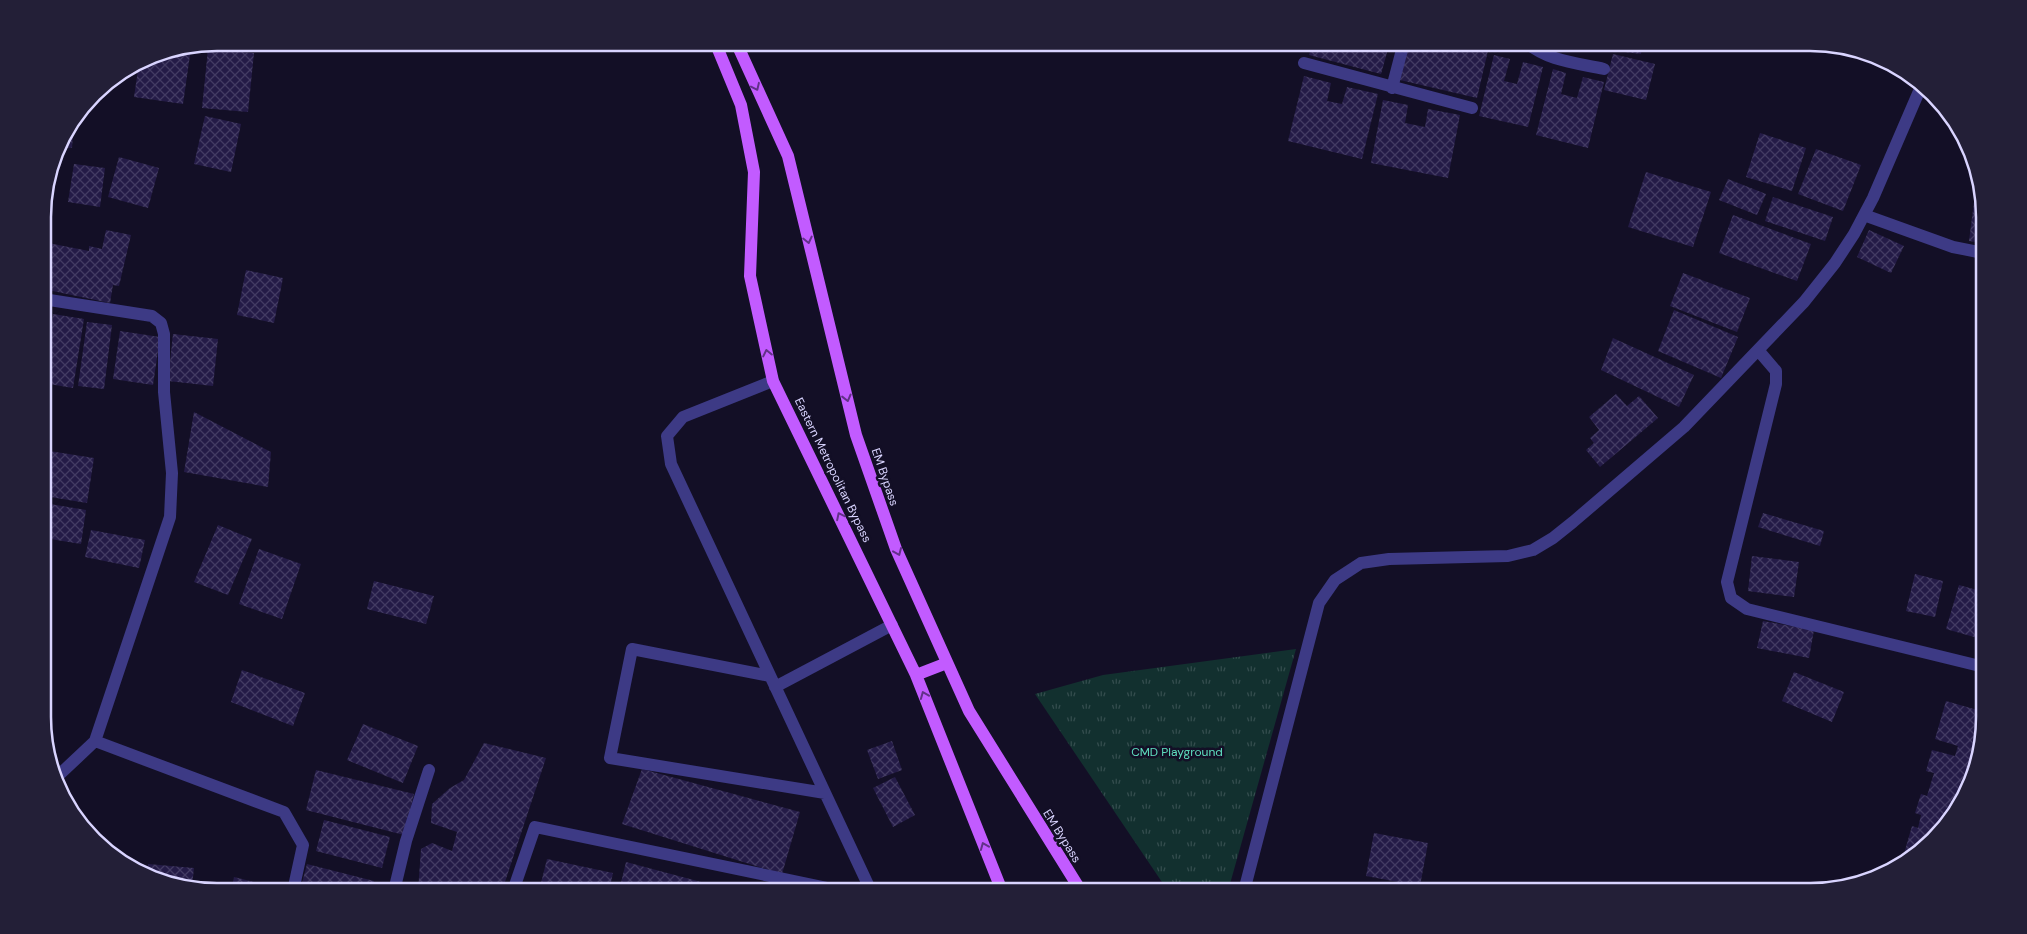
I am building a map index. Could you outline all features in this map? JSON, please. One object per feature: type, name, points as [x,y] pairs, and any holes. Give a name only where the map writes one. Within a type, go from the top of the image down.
[{"type":"main road","name":"Eastern Metropolitan Bypass","points":[[719,51],[741,105],[754,172],[750,276],[773,381],[916,675],[999,883]]},
{"type":"main road","name":"EM Bypass","points":[[740,51],[788,156],[856,435],[896,548],[969,712],[1076,882]]},
{"type":"main road","points":[[916,675],[947,663]]},
{"type":"street","points":[[1392,88],[1402,51]]},
{"type":"street","points":[[1537,51],[1550,57],[1604,69]]},
{"type":"street","points":[[1304,63],[1472,108]]},
{"type":"street","points":[[1246,882],[1319,603],[1334,580],[1361,563],[1389,559],[1508,556],[1533,550],[1573,522],[1684,427],[1804,302],[1835,263],[1854,234],[1918,93]]},
{"type":"street","points":[[1864,215],[1953,247],[1976,252]]},
{"type":"street","points":[[52,300],[152,316],[161,323],[164,334],[164,392],[172,473],[170,517],[95,741],[62,773]]},
{"type":"street","points":[[1758,350],[1776,370],[1776,384],[1727,582],[1731,598],[1747,609],[1976,664]]},
{"type":"street","points":[[773,381],[683,417],[668,436],[671,464],[867,883]]},
{"type":"street","points":[[825,793],[610,758],[632,649],[773,682],[892,625]]},
{"type":"street","points":[[95,741],[284,812],[303,845],[295,883]]},
{"type":"street","points":[[396,883],[406,841],[429,770]]},
{"type":"street","points":[[516,883],[535,828],[801,883]]},
{"type":"green space","name":"CMD Playground","points":[[1296,649],[1230,882],[1162,882],[1035,694],[1103,675]]},
{"type":"building","points":[[1310,51],[1387,51],[1381,74],[1309,55]]},
{"type":"building","points":[[1407,51],[1488,51],[1477,98],[1400,80]]},
{"type":"building","points":[[1616,51],[1641,51],[1641,54]]},
{"type":"building","points":[[208,52],[254,53],[248,112],[202,108]]},
{"type":"building","points":[[190,54],[183,104],[134,97],[138,72],[164,60]]},
{"type":"building","points":[[1613,54],[1655,64],[1646,100],[1604,90]]},
{"type":"building","points":[[1494,55],[1510,59],[1504,81],[1517,84],[1523,62],[1543,67],[1528,127],[1479,116]]},
{"type":"building","points":[[1553,69],[1566,73],[1561,94],[1577,98],[1583,77],[1604,82],[1588,148],[1536,135]]},
{"type":"building","points":[[1304,76],[1331,83],[1327,101],[1342,104],[1347,87],[1378,94],[1362,159],[1288,141]]},
{"type":"building","points":[[1383,100],[1408,105],[1405,123],[1425,127],[1428,109],[1460,115],[1448,178],[1371,163]]},
{"type":"building","points":[[205,116],[241,124],[231,172],[194,164]]},
{"type":"building","points":[[1760,133],[1806,148],[1792,191],[1746,177]]},
{"type":"building","points":[[73,136],[72,148],[67,148]]},
{"type":"building","points":[[1816,149],[1861,165],[1843,211],[1798,194]]},
{"type":"building","points":[[119,157],[159,168],[148,208],[108,197]]},
{"type":"building","points":[[74,164],[105,168],[100,207],[68,202]]},
{"type":"building","points":[[1646,172],[1711,192],[1693,247],[1628,227]]},
{"type":"building","points":[[1728,179],[1766,194],[1757,215],[1719,200]]},
{"type":"building","points":[[1773,197],[1833,217],[1825,241],[1765,221]]},
{"type":"building","points":[[1974,202],[1975,202],[1976,242],[1969,241]]},
{"type":"building","points":[[1733,215],[1811,244],[1797,281],[1719,253]]},
{"type":"building","points":[[106,230],[131,235],[119,286],[113,285],[110,303],[52,291],[52,244],[89,251],[89,246],[102,249]]},
{"type":"building","points":[[1869,230],[1904,246],[1891,273],[1857,257]]},
{"type":"building","points":[[246,270],[283,278],[274,323],[237,315]]},
{"type":"building","points":[[1683,273],[1750,298],[1737,332],[1670,306]]},
{"type":"building","points":[[1674,310],[1738,337],[1721,378],[1658,351]]},
{"type":"building","points":[[53,314],[84,319],[73,388],[52,384]]},
{"type":"building","points":[[87,322],[112,325],[104,389],[78,386]]},
{"type":"building","points":[[120,331],[160,337],[153,385],[113,379]]},
{"type":"building","points":[[173,334],[218,339],[213,386],[168,381]]},
{"type":"building","points":[[1613,338],[1694,375],[1679,407],[1601,370]]},
{"type":"building","points":[[1616,394],[1627,406],[1639,396],[1658,418],[1600,467],[1586,450],[1594,443],[1590,438],[1599,430],[1589,417]]},
{"type":"building","points":[[194,412],[271,452],[268,487],[184,472]]},
{"type":"building","points":[[52,451],[94,458],[87,503],[51,497]]},
{"type":"building","points":[[51,504],[86,510],[81,544],[51,539]]},
{"type":"building","points":[[1763,513],[1824,531],[1820,546],[1758,527]]},
{"type":"building","points":[[218,525],[252,539],[228,595],[194,582]]},
{"type":"building","points":[[91,530],[145,540],[139,568],[85,557]]},
{"type":"building","points":[[259,549],[301,564],[282,619],[239,604]]},
{"type":"building","points":[[1752,556],[1799,562],[1794,597],[1748,591]]},
{"type":"building","points":[[1915,574],[1943,581],[1935,617],[1906,611]]},
{"type":"building","points":[[374,581],[434,596],[426,624],[367,609]]},
{"type":"building","points":[[1959,585],[1976,590],[1976,638],[1946,629]]},
{"type":"building","points":[[1763,621],[1814,630],[1809,658],[1757,648]]},
{"type":"building","points":[[242,670],[305,693],[293,726],[231,702]]},
{"type":"building","points":[[1794,672],[1844,692],[1832,722],[1782,701]]},
{"type":"building","points":[[1946,701],[1976,710],[1973,749],[1963,780],[1953,800],[1934,826],[1904,853],[1912,826],[1918,828],[1921,815],[1915,813],[1921,794],[1927,796],[1934,773],[1926,771],[1932,750],[1955,756],[1958,746],[1935,739]]},
{"type":"building","points":[[363,724],[418,746],[403,783],[347,760]]},
{"type":"building","points":[[892,741],[902,770],[878,779],[867,750]]},
{"type":"building","points":[[484,743],[546,758],[505,883],[419,883],[421,849],[432,843],[452,851],[457,832],[431,823],[432,804],[450,788],[464,780]]},
{"type":"building","points":[[642,769],[800,812],[782,874],[622,824]]},
{"type":"building","points":[[316,770],[414,794],[404,835],[306,810]]},
{"type":"building","points":[[895,777],[915,815],[893,827],[873,788]]},
{"type":"building","points":[[324,820],[390,837],[382,868],[316,851]]},
{"type":"building","points":[[1374,833],[1428,843],[1421,882],[1400,882],[1366,876]]},
{"type":"building","points":[[547,859],[613,873],[611,883],[541,883]]},
{"type":"building","points":[[626,862],[704,883],[621,883]]},
{"type":"building","points":[[148,864],[194,868],[193,881],[175,877],[148,867]]},
{"type":"building","points":[[307,864],[374,881],[373,883],[302,883]]},
{"type":"building","points":[[234,877],[257,883],[233,883]]}]
